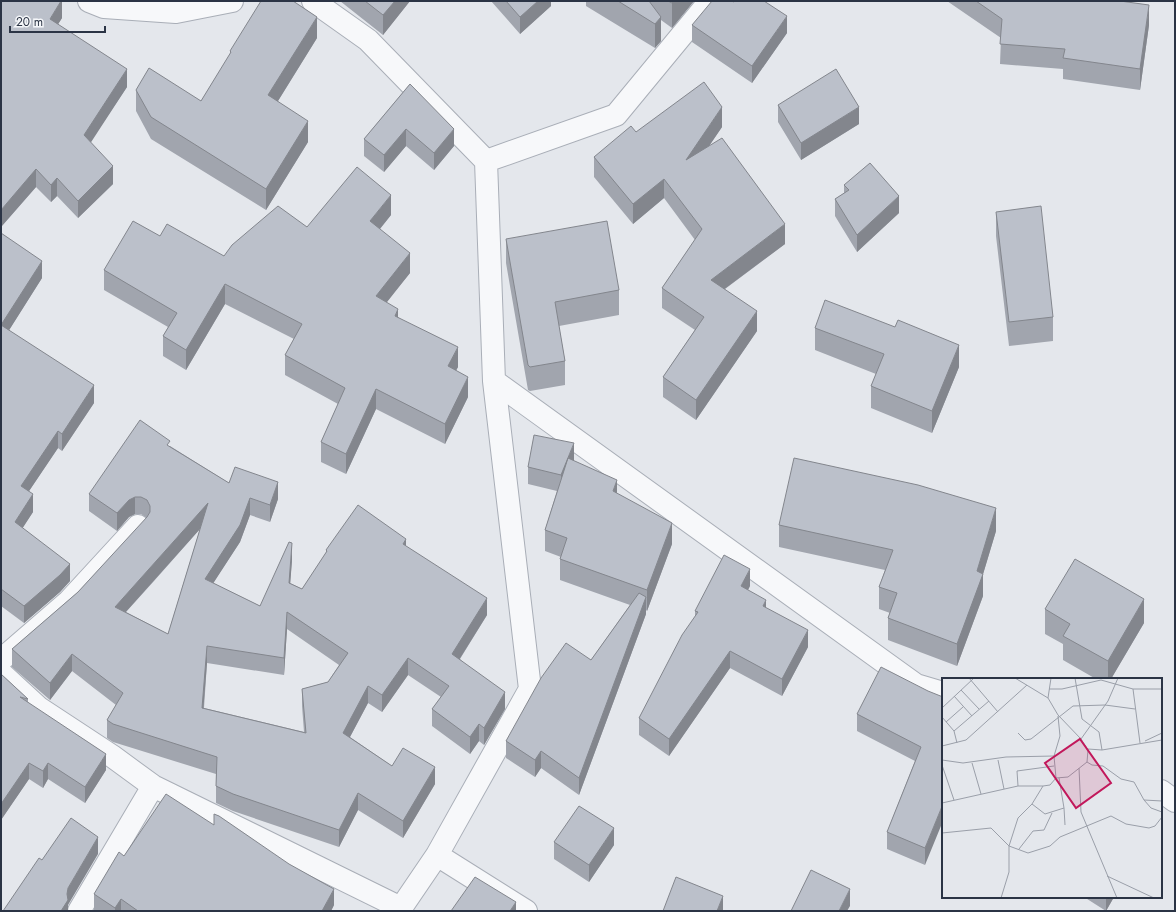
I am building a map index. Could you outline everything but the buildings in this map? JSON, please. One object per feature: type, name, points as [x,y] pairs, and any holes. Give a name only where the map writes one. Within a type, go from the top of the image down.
[{"type":"street","points":[[89,1],[104,7],[176,12],[232,1]]},
{"type":"street","points":[[1,673],[39,708],[112,756],[153,786],[402,910],[437,855],[530,689],[494,381],[486,161],[368,40],[313,1]]},
{"type":"street","points":[[486,161],[616,116],[710,1]]},
{"type":"street","points":[[494,381],[916,685],[942,693]]},
{"type":"street","points":[[1,660],[69,601],[138,526]]},
{"type":"street","points":[[80,911],[153,786]]},
{"type":"street","points":[[1162,792],[1175,801]]},
{"type":"street","points":[[437,855],[526,911]]}]
